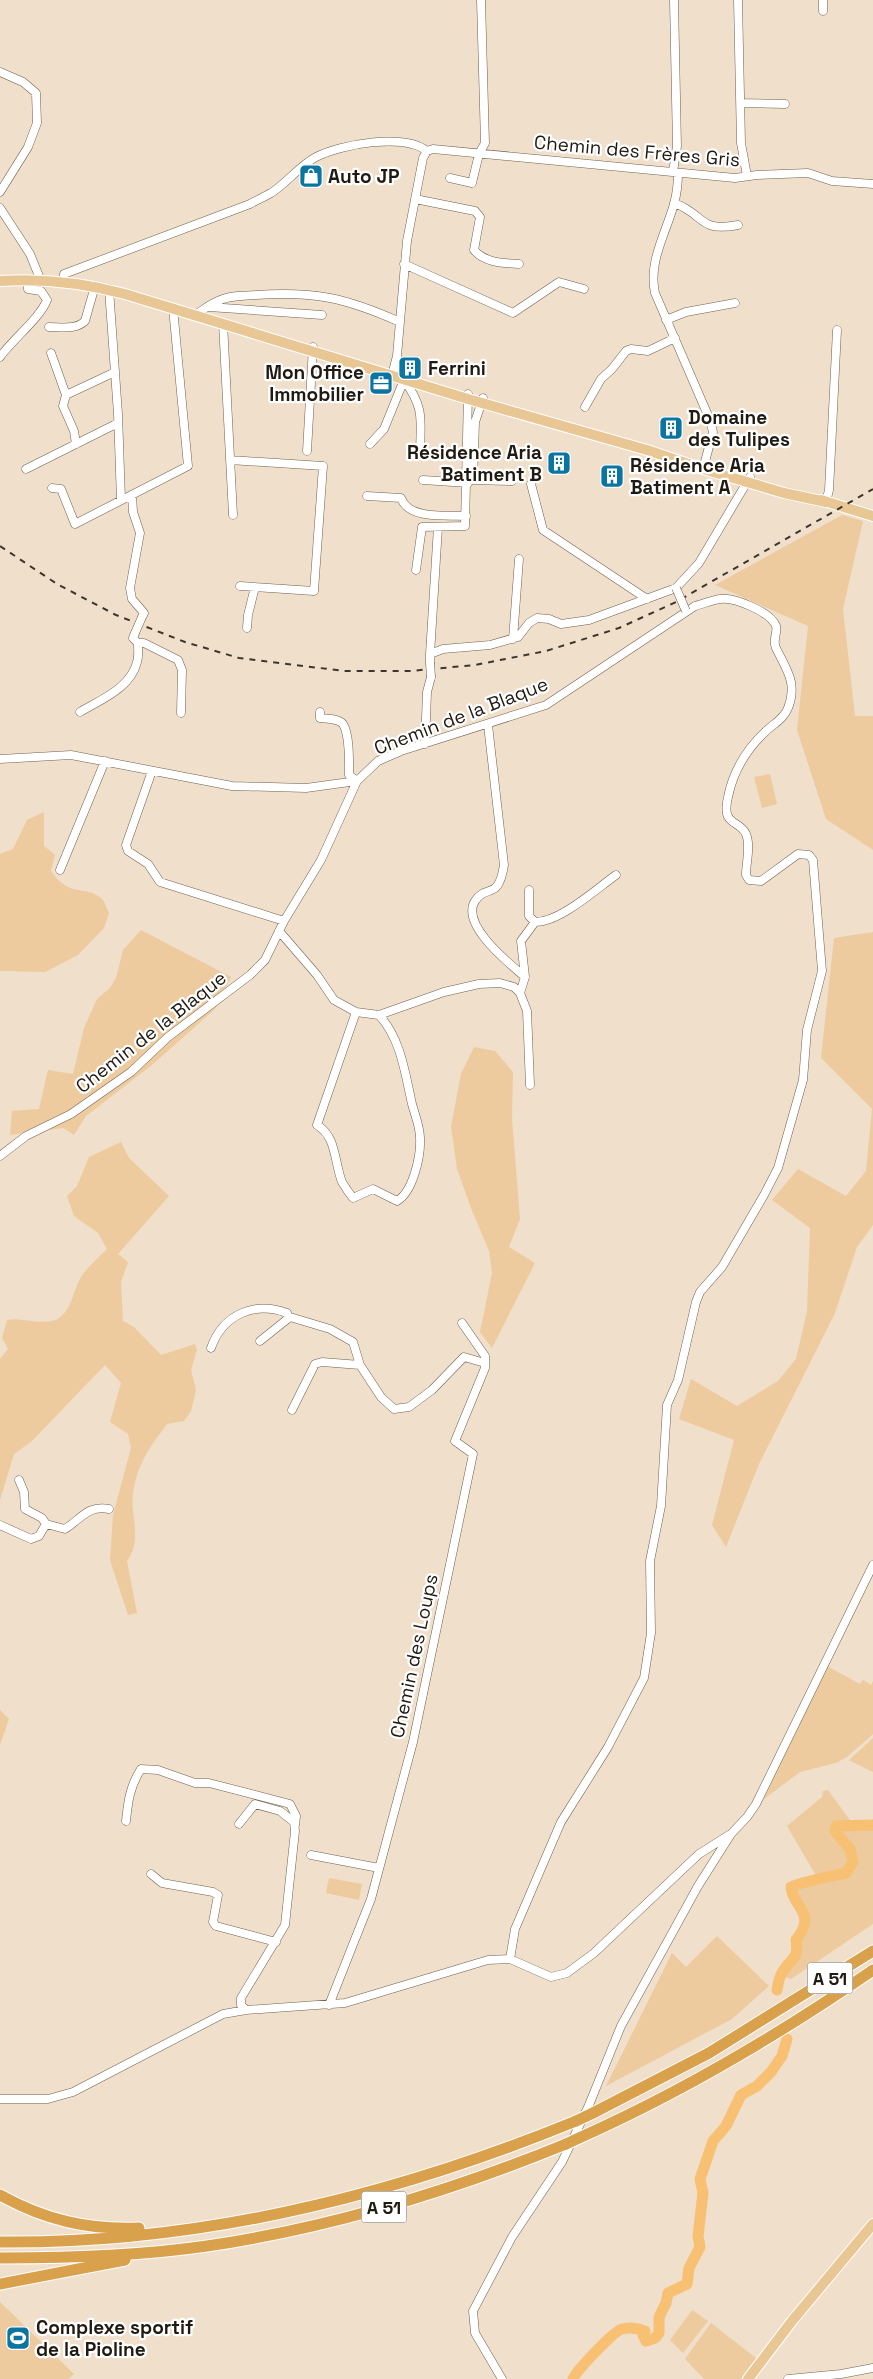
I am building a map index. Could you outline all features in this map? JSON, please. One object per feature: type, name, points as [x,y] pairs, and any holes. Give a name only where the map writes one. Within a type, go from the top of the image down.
[{"type":"highway","name":"A 51","points":[[0,2242],[123,2236],[223,2224],[308,2208],[415,2180],[512,2147],[591,2114],[678,2070],[787,2006],[873,1951]]},
{"type":"highway","name":"A 51","points":[[0,2258],[84,2256],[196,2248],[268,2236],[368,2212],[469,2181],[566,2144],[680,2089],[773,2035],[873,1972]]},
{"type":"highway","points":[[0,2195],[38,2214],[78,2225],[120,2228],[223,2224]]},
{"type":"highway","points":[[0,2284],[196,2248]]},
{"type":"main road","points":[[0,281],[28,280],[95,286],[195,314],[872,516]]},
{"type":"main road","points":[[754,2378],[792,2321],[873,2224]]},
{"type":"street","points":[[450,178],[472,183],[485,143],[481,0]]},
{"type":"street","points":[[674,0],[677,146],[674,204],[653,267],[652,279],[666,320],[710,420],[713,432],[704,467]]},
{"type":"street","points":[[738,0],[742,143],[747,176]]},
{"type":"street","points":[[823,0],[823,11]]},
{"type":"street","points":[[0,72],[23,82],[36,93],[36,122],[28,147],[0,192]]},
{"type":"street","points":[[740,103],[785,104]]},
{"type":"street","name":"Chemin des Frères Gris","points":[[63,282],[64,274],[250,204],[271,193],[315,157],[335,149],[389,140],[421,146],[427,151],[433,149],[735,178],[808,173],[832,181],[873,184]]},
{"type":"street","points":[[370,444],[384,429],[400,375],[397,356],[404,264],[414,199],[423,158],[427,151]]},
{"type":"street","points":[[414,199],[475,212],[480,217],[474,250],[479,256],[497,262],[519,264]]},
{"type":"street","points":[[674,204],[709,226],[720,228],[738,224]]},
{"type":"street","points":[[0,208],[30,254],[41,281]]},
{"type":"street","points":[[404,264],[513,313],[560,282],[584,289]]},
{"type":"street","points":[[0,357],[12,340],[44,308],[48,300],[42,291],[28,289],[28,280]]},
{"type":"street","points":[[49,327],[73,328],[82,325],[85,321],[95,286]]},
{"type":"street","points":[[109,290],[121,500]]},
{"type":"street","points":[[195,314],[219,300],[284,293],[323,295],[362,305],[400,322]]},
{"type":"street","points":[[666,320],[686,312],[735,303]]},
{"type":"street","points":[[208,306],[322,315]]},
{"type":"street","points":[[52,488],[61,489],[75,524],[188,466],[172,308]]},
{"type":"street","points":[[223,323],[233,515]]},
{"type":"street","points":[[826,502],[829,490],[837,330]]},
{"type":"street","points":[[584,408],[601,379],[612,369],[626,351],[631,349],[648,351],[675,338]]},
{"type":"street","points":[[307,451],[313,350]]},
{"type":"street","points":[[51,353],[66,395],[63,406],[74,430],[76,444]]},
{"type":"street","points":[[66,395],[115,372]]},
{"type":"street","points":[[400,375],[416,396],[421,413],[420,450]]},
{"type":"street","points":[[416,570],[422,527],[465,526],[468,482],[468,396]]},
{"type":"street","points":[[482,400],[475,422],[473,480],[512,481]]},
{"type":"street","points":[[26,469],[118,423]]},
{"type":"street","points":[[230,460],[323,466],[314,591],[240,586]]},
{"type":"street","points":[[423,480],[468,482]]},
{"type":"street","points":[[430,654],[443,649],[490,645],[518,637],[529,623],[537,618],[549,619],[561,624],[588,620],[619,611],[676,588],[699,563],[749,480]]},
{"type":"street","points":[[532,484],[543,530],[646,599]]},
{"type":"street","points":[[80,712],[121,686],[133,672],[138,662],[138,643],[133,638],[144,613],[132,599],[130,588],[140,533],[133,512],[132,495]]},
{"type":"street","points":[[367,496],[401,498],[403,504],[412,512],[466,516]]},
{"type":"street","points":[[425,744],[427,692],[431,677],[430,654],[438,527]]},
{"type":"street","points":[[513,638],[519,559]]},
{"type":"street","points":[[248,628],[248,615],[255,587]]},
{"type":"street","points":[[676,588],[686,611]]},
{"type":"street","name":"Chemin de la Blaque","points":[[0,1156],[26,1136],[71,1114],[131,1072],[168,1036],[250,975],[264,960],[284,921],[321,860],[357,781],[378,761],[546,705],[686,611],[722,598],[740,602],[772,618],[777,627],[775,646],[791,675],[793,687],[789,707],[784,716],[755,742],[743,759],[732,779],[727,800],[727,815],[735,825],[745,831],[749,841],[746,875],[749,880],[762,881],[798,854],[809,855],[813,860],[822,971],[806,1030],[802,1080],[778,1168],[722,1267],[700,1292],[678,1380],[667,1405],[661,1506],[650,1561],[651,1633],[644,1678],[608,1747],[561,1822],[515,1929],[510,1960]]},
{"type":"street","points":[[138,643],[144,643],[178,660],[182,670],[181,713]]},
{"type":"street","points":[[320,712],[320,718],[338,721],[343,724],[349,748],[349,775],[357,781]]},
{"type":"street","points":[[488,725],[504,865],[501,881],[496,889],[479,897],[472,911],[479,931],[487,942],[525,977]]},
{"type":"street","points":[[0,758],[72,755],[232,786],[306,788],[357,781]]},
{"type":"street","points":[[60,870],[105,761]]},
{"type":"street","points":[[152,771],[126,845],[128,851],[148,864],[160,882],[284,921]]},
{"type":"street","points":[[529,890],[528,916],[535,922],[544,922],[555,917],[616,875]]},
{"type":"street","points":[[520,993],[525,977],[521,941],[535,922]]},
{"type":"street","points":[[279,931],[317,975],[334,1000],[356,1012],[379,1015],[444,992],[479,984],[500,983],[514,988],[520,993],[527,1011],[530,1085]]},
{"type":"street","points":[[356,1012],[317,1126],[326,1131],[333,1146],[342,1182],[353,1198],[373,1189],[397,1201],[406,1196],[412,1181],[420,1138],[399,1048],[390,1027],[379,1015]]},
{"type":"street","points":[[211,1348],[214,1340],[230,1319],[251,1310],[271,1307],[287,1313],[289,1318],[330,1329],[353,1342],[360,1365],[381,1397],[394,1410],[410,1407],[432,1390],[464,1357],[485,1363],[486,1356],[462,1323]]},
{"type":"street","points":[[260,1341],[289,1318]]},
{"type":"street","points":[[292,1410],[315,1364],[322,1362],[360,1365]]},
{"type":"street","name":"Chemin des Loups","points":[[329,2006],[371,1899],[413,1742],[473,1454],[455,1441],[485,1363]]},
{"type":"street","points":[[19,1480],[24,1492],[24,1509],[42,1518],[46,1524],[65,1529],[77,1521],[86,1511],[98,1507],[109,1509]]},
{"type":"street","points":[[0,1525],[31,1539],[39,1536],[46,1524]]},
{"type":"street","points":[[502,2379],[475,2333],[473,2311],[512,2238],[562,2162],[589,2105],[621,2026],[718,1846],[747,1818],[756,1804],[873,1565]]},
{"type":"street","points":[[126,1821],[128,1799],[133,1781],[141,1769],[158,1770],[195,1783],[209,1783],[290,1804],[296,1816],[286,1925],[241,1998],[241,2005],[246,2010]]},
{"type":"street","points":[[239,1824],[254,1804],[280,1811],[294,1822],[294,1827]]},
{"type":"street","points":[[0,2099],[48,2099],[73,2092],[223,2014],[246,2010],[329,2006],[345,2003],[488,1960],[510,1960],[551,1977],[567,1973],[594,1953],[699,1854],[718,1846]]},
{"type":"street","points":[[311,1855],[379,1868]]},
{"type":"street","points":[[151,1874],[162,1883],[213,1892],[218,1895],[213,1922],[216,1926],[276,1942]]},
{"type":"street","points":[[788,2379],[841,2374],[873,2368]]},
{"type":"shaded area","points":[[842,515],[863,521],[843,609],[855,716],[873,716],[873,850],[826,819],[797,730],[808,626],[715,585]]},
{"type":"shaded area","points":[[770,774],[777,804],[762,808],[754,777]]},
{"type":"shaded area","points":[[44,812],[44,846],[55,855],[51,871],[65,885],[90,892],[103,900],[109,913],[104,928],[78,955],[45,972],[0,971],[0,854],[13,849],[27,820]]},
{"type":"shaded area","points":[[141,930],[231,977],[215,1009],[152,1065],[86,1116],[74,1135],[63,1128],[10,1135],[12,1111],[39,1109],[48,1070],[73,1074],[84,1028],[97,999],[110,988],[116,978],[123,950]]},
{"type":"shaded area","points":[[873,932],[873,1225],[857,1247],[835,1313],[759,1464],[726,1547],[712,1525],[734,1440],[679,1419],[691,1379],[737,1406],[778,1381],[796,1359],[807,1311],[810,1228],[772,1200],[798,1169],[846,1196],[866,1171],[872,1109],[821,1058],[834,938]]},
{"type":"shaded area","points":[[474,1047],[495,1051],[513,1072],[512,1118],[520,1219],[509,1247],[535,1263],[492,1348],[480,1332],[492,1273],[489,1251],[457,1169],[451,1127],[461,1074]]},
{"type":"shaded area","points":[[121,1142],[129,1158],[169,1196],[118,1254],[128,1262],[121,1282],[123,1321],[134,1327],[161,1355],[195,1344],[197,1350],[191,1370],[196,1390],[191,1411],[184,1421],[167,1424],[145,1456],[135,1482],[133,1502],[135,1536],[132,1553],[127,1561],[137,1613],[128,1615],[110,1560],[113,1515],[131,1448],[128,1434],[110,1422],[121,1383],[105,1365],[32,1441],[14,1454],[0,1500],[0,1359],[8,1349],[2,1338],[7,1320],[17,1319],[46,1322],[59,1318],[68,1308],[83,1274],[107,1249],[98,1233],[74,1216],[67,1196],[77,1186],[89,1157]]},
{"type":"shaded area","points":[[825,1665],[860,1684],[863,1680],[871,1685],[873,1681],[873,1734],[847,1757],[836,1763],[800,1772],[764,1799]]},
{"type":"shaded area","points":[[0,1710],[9,1719],[0,1745]]},
{"type":"shaded area","points":[[873,1738],[873,1772],[849,1760]]},
{"type":"shaded area","points":[[828,1790],[852,1823],[836,1824],[834,1831],[847,1849],[851,1859],[845,1872],[818,1879],[787,1826],[822,1797],[823,1791]]},
{"type":"shaded area","points":[[857,1825],[868,1828],[873,1827],[873,1924],[791,1979],[782,1976],[797,1958],[798,1939],[805,1927],[804,1908],[793,1893],[793,1886],[847,1875],[852,1866],[853,1853],[842,1839],[837,1828]]},
{"type":"shaded area","points":[[329,1878],[362,1884],[359,1900],[326,1893]]},
{"type":"shaded area","points":[[717,1936],[769,1986],[732,2019],[606,2086],[672,1953],[686,1967]]},
{"type":"shaded area","name":"Complexe sportif de la Pioline","points":[[0,2302],[74,2374],[69,2379],[0,2379]]},
{"type":"shaded area","points":[[692,2310],[708,2321],[683,2353],[670,2340]]},
{"type":"shaded area","points":[[711,2323],[756,2358],[741,2379],[704,2379],[685,2359]]},
{"type":"waterway","points":[[777,1990],[782,1973],[796,1954],[796,1940],[805,1923],[802,1910],[792,1894],[791,1887],[808,1881],[846,1873],[853,1862],[850,1849],[835,1831],[836,1826],[873,1825]]},
{"type":"waterway","points":[[573,2379],[581,2368],[618,2331],[628,2328],[640,2329],[645,2331],[643,2335],[646,2341],[655,2338],[659,2333],[659,2317],[666,2303],[668,2293],[687,2284],[689,2268],[700,2247],[698,2236],[703,2193],[700,2179],[713,2141],[726,2126],[741,2095],[757,2086],[771,2072],[782,2056],[787,2039]]},
{"type":"railway","points":[[0,546],[57,584],[116,615],[185,642],[239,658],[344,671],[410,671],[475,665],[546,651],[619,628],[676,602],[873,489]]},
{"type":"place","name":"Auto JP","points":[[311,176]]},
{"type":"place","name":"Ferrini","points":[[410,368]]},
{"type":"place","name":"Mon Office Immobilier","points":[[381,383]]},
{"type":"place","name":"Domaine des Tulipes","points":[[671,428]]},
{"type":"place","name":"Résidence Aria Batiment B","points":[[559,463]]},
{"type":"place","name":"Résidence Aria Batiment A","points":[[612,476]]},
{"type":"place","name":"Complexe sportif de la Pioline","points":[[18,2338]]}]
